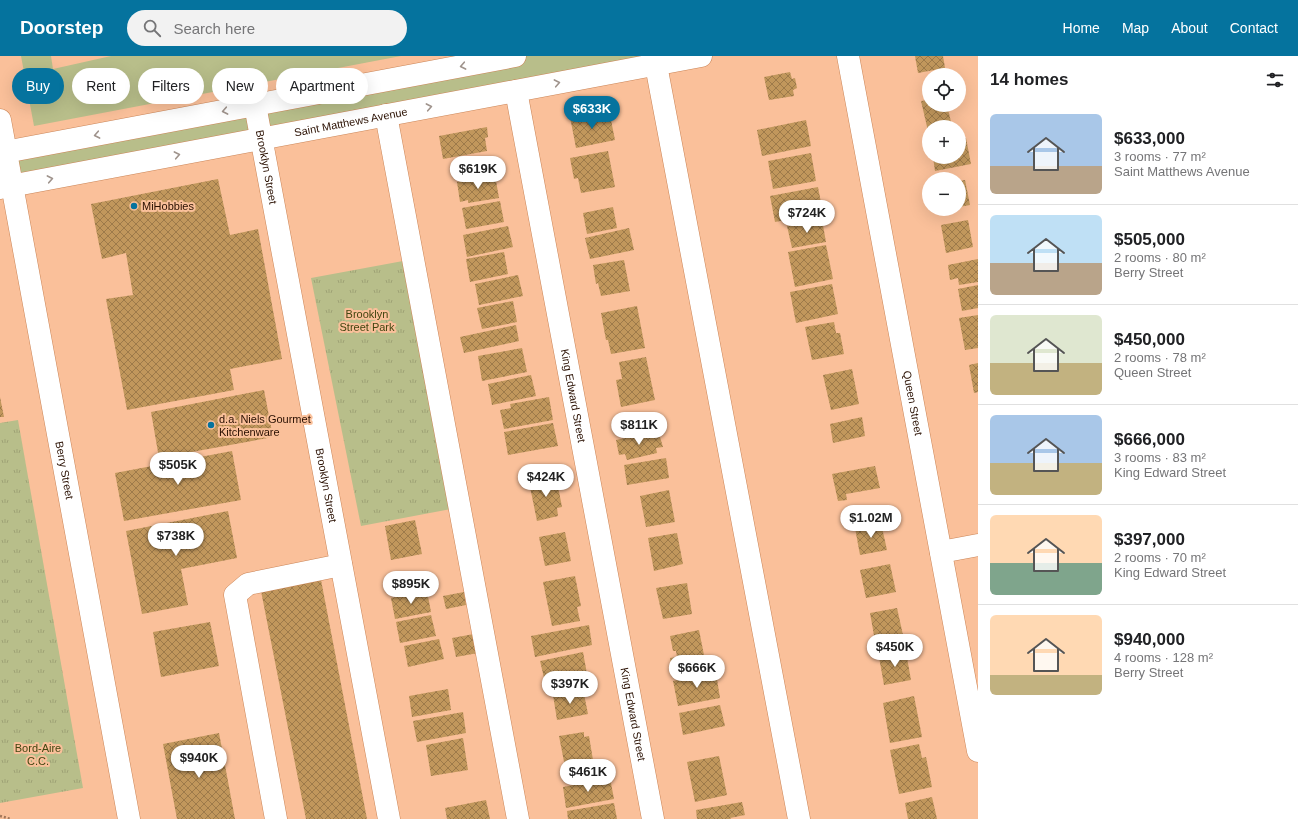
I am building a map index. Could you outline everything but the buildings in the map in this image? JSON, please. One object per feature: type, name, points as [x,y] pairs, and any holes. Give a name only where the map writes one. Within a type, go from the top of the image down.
[{"type":"street","points":[[3,153],[515,56]]},
{"type":"street","name":"Saint Matthews Avenue","points":[[6,187],[701,56]]},
{"type":"street","name":"Queen Street","points":[[848,56],[978,751]]},
{"type":"street","points":[[656,64],[799,819]]},
{"type":"street","name":"King Edward Street","points":[[516,91],[653,819]]},
{"type":"street","name":"Brooklyn Street","points":[[255,105],[389,819]]},
{"type":"street","points":[[386,115],[518,819]]},
{"type":"street","name":"Berry Street","points":[[0,120],[6,187],[130,819]]},
{"type":"street","points":[[941,552],[978,545]]},
{"type":"street","points":[[276,819],[235,596],[248,584],[341,565]]},
{"type":"path","points":[[0,816],[11,819]]},
{"type":"green space","points":[[21,56],[51,56],[53,68],[23,68]]},
{"type":"green space","points":[[111,56],[401,56],[338,68],[276,68],[276,80],[268,81],[268,68],[212,68],[212,92],[204,94],[204,68],[138,68],[138,104],[149,104],[34,126],[30,104],[64,104],[64,68],[57,68]]},
{"type":"green space","points":[[515,56],[701,56],[11,186],[6,152],[260,104],[268,104],[268,103],[276,101],[276,104],[368,104],[368,84]]},
{"type":"green space","name":"Brooklyn Street Park","points":[[403,261],[451,509],[361,526],[311,278]]},
{"type":"green space","name":"Bord-Aire C.C.","points":[[18,420],[83,788],[0,803],[0,423]]},
{"type":"place","name":"MiHobbies","points":[[134,206]]},
{"type":"place","name":"d.a. Niels Gourmet Kitchenware","points":[[211,425]]}]
